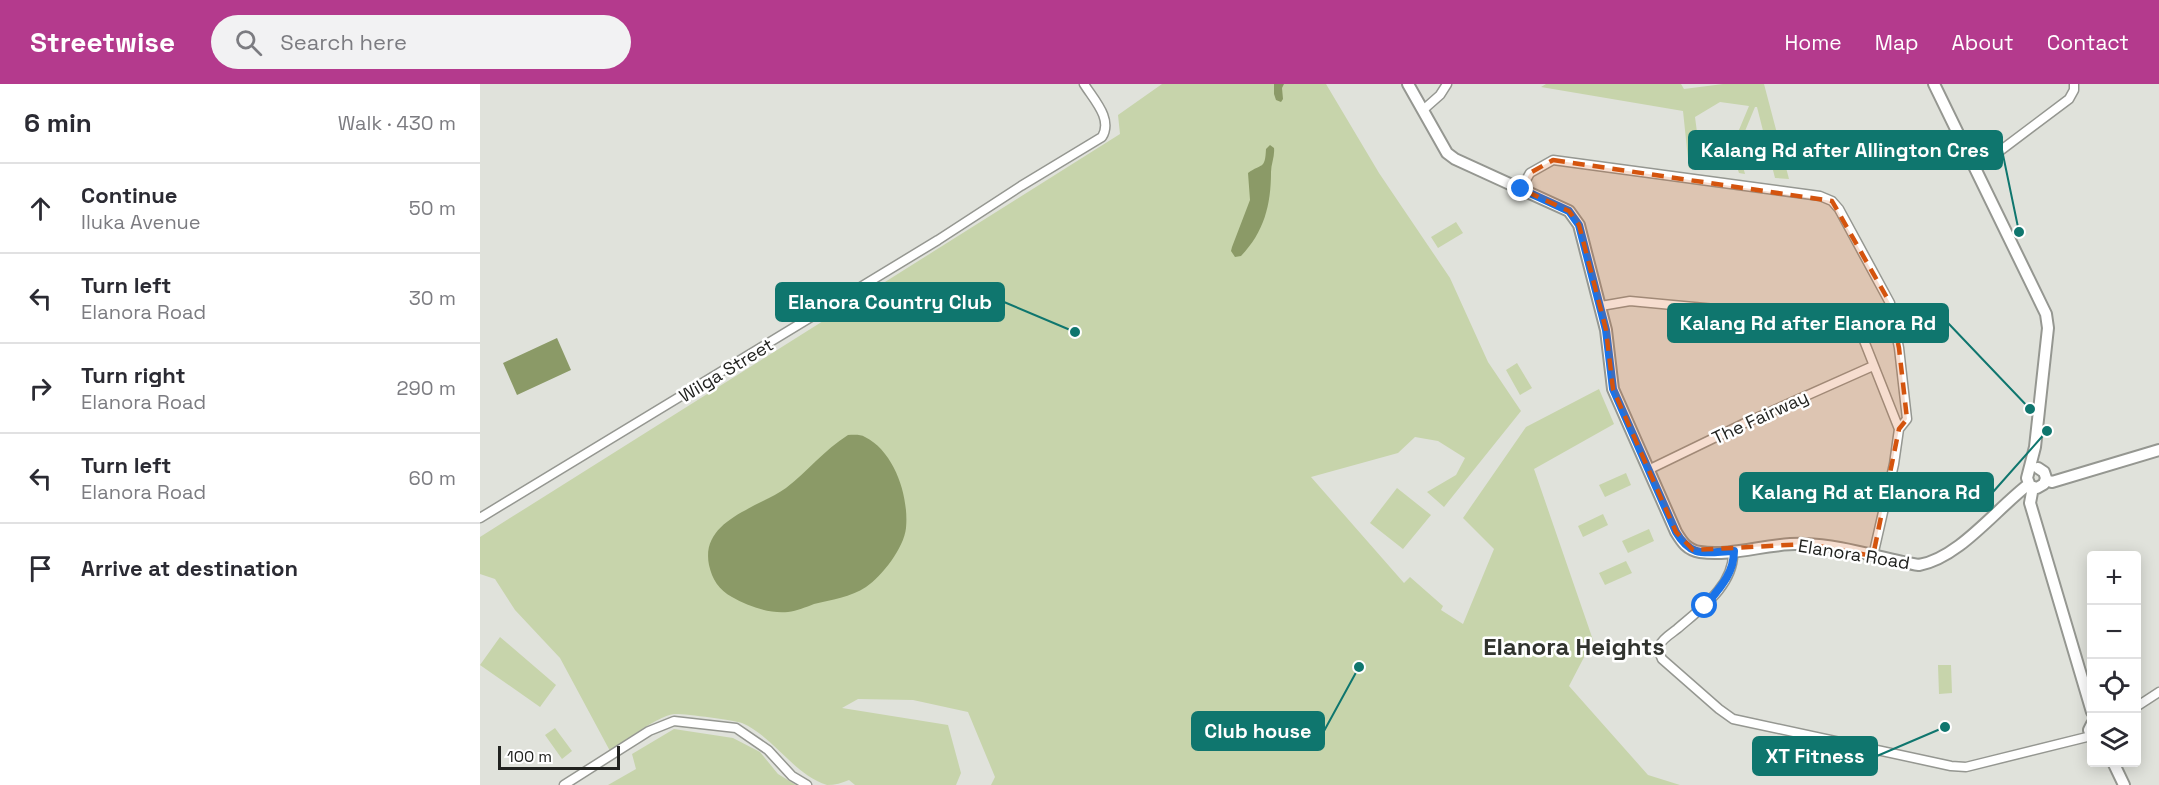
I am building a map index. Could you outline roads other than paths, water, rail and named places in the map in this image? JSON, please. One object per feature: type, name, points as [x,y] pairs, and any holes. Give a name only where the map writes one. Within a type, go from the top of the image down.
[{"type":"street","name":"Wilga Street","points":[[480,518],[928,246],[1102,137],[1106,130],[1106,118],[1084,84]]},
{"type":"street","name":"Elanora Road","points":[[1408,84],[1447,153],[1455,159],[1569,211],[1579,225],[1606,330],[1613,389],[1684,545],[1702,552],[1807,544],[1919,565],[1931,562],[1956,548],[2036,477]]},
{"type":"street","points":[[1423,110],[1440,95],[1447,84]]},
{"type":"street","points":[[1934,84],[2046,314],[2048,328],[2035,447],[2036,477],[2030,497],[2033,516],[2087,698]]},
{"type":"street","points":[[1976,170],[2069,99],[2074,90],[2074,84]]},
{"type":"street","points":[[1521,189],[1530,173],[1553,160],[1692,177],[1820,196],[1832,201],[1839,209],[1890,303],[1899,348],[1907,419],[1899,429],[1894,464],[1873,556]]},
{"type":"street","points":[[1600,306],[1630,301],[1821,319],[1846,327],[1863,338],[1899,429]]},
{"type":"street","name":"The Fairway","points":[[1648,470],[1873,366]]},
{"type":"street","points":[[2036,477],[2052,482],[2159,450]]},
{"type":"street","points":[[2008,501],[2018,502],[2033,516]]},
{"type":"street","points":[[1734,551],[1730,572],[1721,588],[1705,606],[1662,641],[1659,651],[1662,659],[1719,710],[1733,719],[1940,764],[1966,767],[2087,738]]},
{"type":"street","points":[[2141,703],[2159,692]]},
{"type":"street","points":[[564,785],[649,731],[674,721],[736,728],[773,754],[787,772],[807,785]]},
{"type":"street","points":[[2115,767],[2124,785]]},
{"type":"place","name":"Kalang Rd after Allington Cres","points":[[2019,232]]},
{"type":"place","name":"Elanora Country Club","points":[[1075,332]]},
{"type":"place","name":"Kalang Rd after Elanora Rd","points":[[2030,409]]},
{"type":"place","name":"Kalang Rd at Elanora Rd","points":[[2047,431]]},
{"type":"place","name":"Club house","points":[[1359,667]]},
{"type":"place","name":"XT Fitness","points":[[1945,727]]},
{"type":"district","name":"Elanora Heights","points":[[1574,646]]}]
